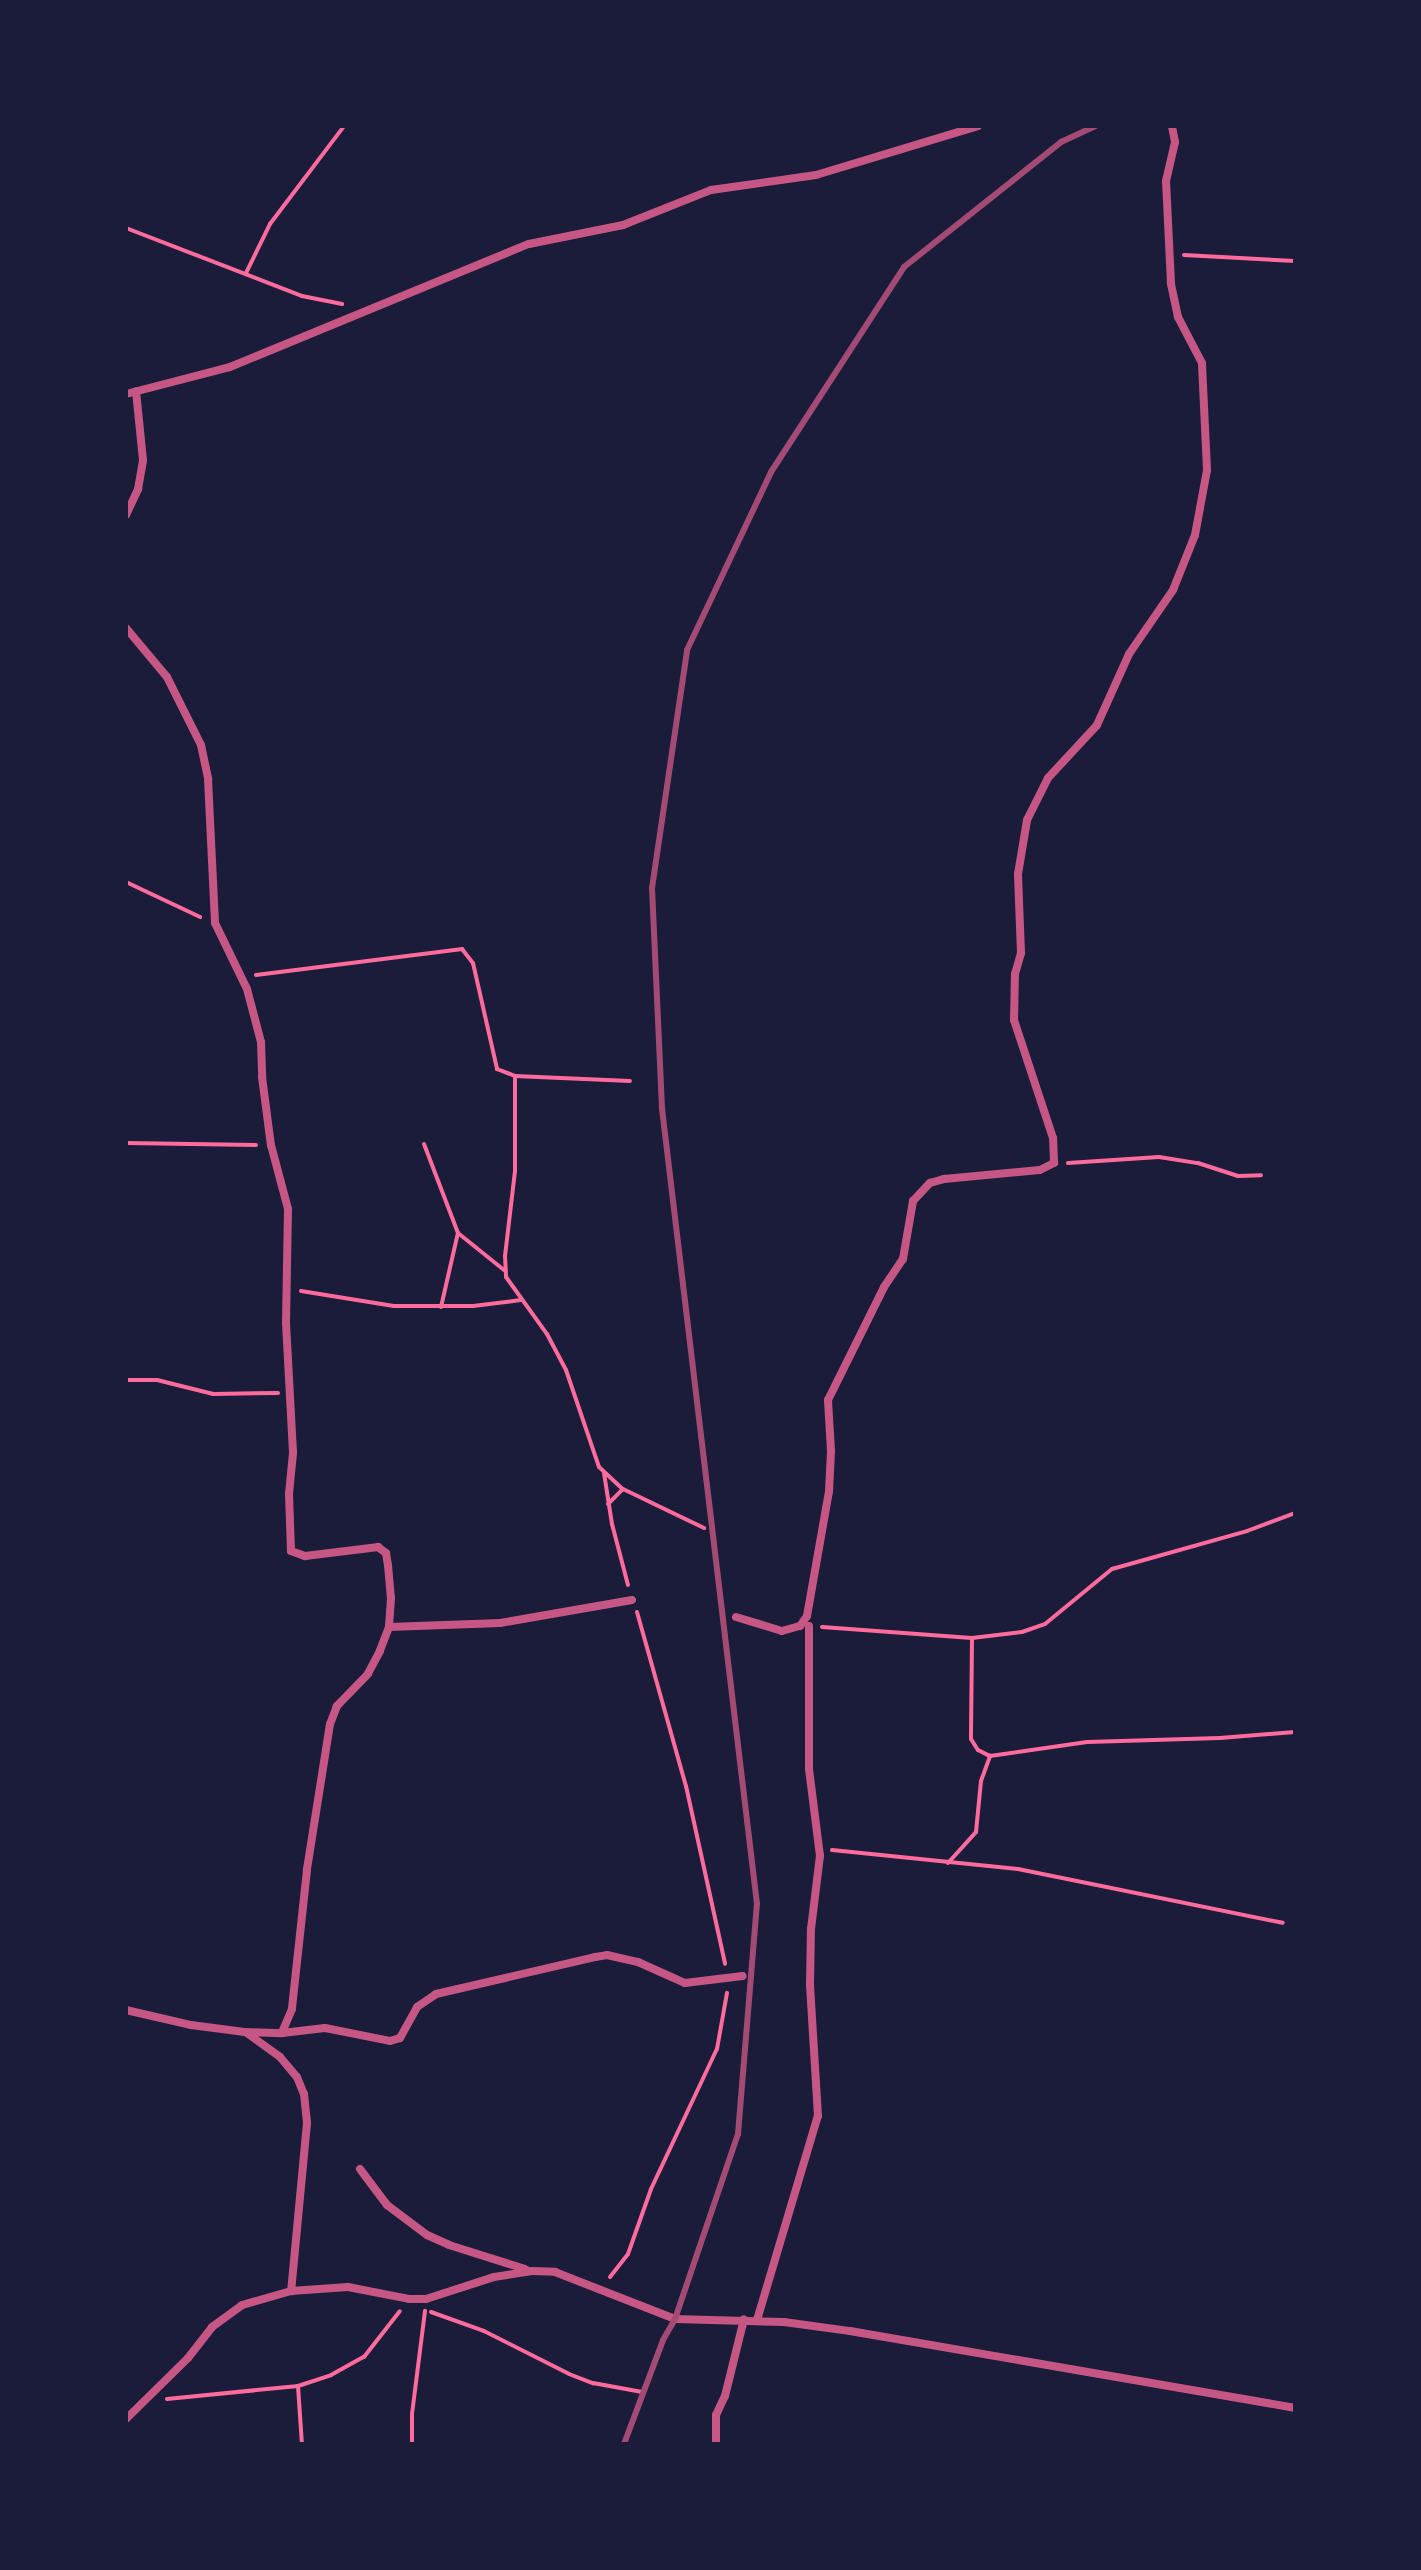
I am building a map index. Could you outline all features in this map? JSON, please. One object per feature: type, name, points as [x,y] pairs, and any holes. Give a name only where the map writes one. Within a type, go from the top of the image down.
[{"type":"street","points":[[126,394],[230,367],[529,244],[623,225],[720,188],[816,175],[978,126]]},
{"type":"street","points":[[736,1617],[782,1631],[800,1626],[807,1616],[829,1491],[831,1451],[828,1400],[884,1287],[903,1259],[913,1201],[930,1183],[944,1179],[1040,1170],[1054,1163],[1053,1138],[1014,1020],[1015,974],[1021,953],[1018,874],[1027,820],[1038,793],[1097,725],[1129,654],[1173,590],[1195,535],[1205,483],[1208,435],[1202,363],[1182,327],[1173,299],[1166,181],[1175,142],[1172,126]]},
{"type":"street","points":[[126,515],[138,489],[143,460],[136,391]]},
{"type":"street","points":[[126,628],[167,677],[201,745],[208,779],[215,923],[242,977],[261,1042],[271,1145],[288,1209],[289,1392],[293,1453],[289,1494],[291,1551],[305,1556],[382,1548],[391,1598],[389,1627],[368,1674],[337,1706],[330,1724],[309,1855],[292,2009],[282,2033]]},
{"type":"street","points":[[389,1627],[500,1623],[632,1600]]},
{"type":"street","points":[[757,2320],[818,2116],[810,1984],[820,1849],[809,1769],[809,1626]]},
{"type":"street","points":[[126,2010],[191,2025],[245,2032],[282,2033],[325,2028],[396,2040],[404,2033],[417,2007],[436,1994],[501,1982],[595,1957],[607,1955],[638,1962],[685,1983],[743,1976]]},
{"type":"street","points":[[245,2032],[280,2057],[297,2077],[304,2094],[307,2123],[291,2291]]},
{"type":"street","points":[[360,2169],[387,2205],[427,2235],[531,2271]]},
{"type":"street","points":[[126,2419],[226,2315],[242,2305],[291,2291],[348,2287],[409,2299],[426,2299],[502,2275],[531,2271],[555,2272],[600,2287],[675,2319],[757,2320],[913,2341],[1295,2408]]},
{"type":"street","points":[[716,2444],[716,2415],[725,2396],[744,2319]]},
{"type":"path","points":[[246,273],[270,224],[344,126]]},
{"type":"path","points":[[126,228],[302,296],[371,309]]},
{"type":"path","points":[[1171,242],[1185,255],[1195,258],[1295,261]]},
{"type":"path","points":[[126,882],[215,923]]},
{"type":"path","points":[[242,977],[462,949],[473,963],[494,1064],[515,1076],[630,1081]]},
{"type":"path","points":[[504,1270],[515,1171],[515,1076]]},
{"type":"path","points":[[126,1143],[271,1145]]},
{"type":"path","points":[[424,1144],[458,1233],[504,1270],[521,1300],[547,1334],[566,1370],[593,1453],[604,1473],[623,1489],[704,1528]]},
{"type":"path","points":[[1054,1163],[1159,1157],[1198,1163],[1238,1176],[1261,1175]]},
{"type":"path","points":[[441,1307],[458,1233]]},
{"type":"path","points":[[287,1289],[394,1306],[441,1307],[521,1300]]},
{"type":"path","points":[[126,1380],[157,1380],[213,1394],[289,1392]]},
{"type":"path","points":[[600,2287],[628,2254],[651,2189],[717,2049],[729,1977],[686,1786],[647,1638],[632,1600],[608,1504],[604,1473]]},
{"type":"path","points":[[608,1504],[623,1489]]},
{"type":"path","points":[[809,1626],[972,1638],[1005,1637],[1045,1624],[1112,1569],[1247,1531],[1295,1513]]},
{"type":"path","points":[[972,1638],[971,1739],[978,1750],[990,1756],[1087,1742],[1241,1737],[1295,1732]]},
{"type":"path","points":[[948,1863],[976,1832],[981,1781],[990,1756]]},
{"type":"path","points":[[820,1849],[1018,1869],[1283,1923]]},
{"type":"path","points":[[148,2399],[190,2399],[298,2386],[331,2375],[364,2357],[409,2299]]},
{"type":"path","points":[[412,2444],[412,2414],[426,2299]]},
{"type":"path","points":[[425,2311],[471,2325],[593,2383],[642,2392]]},
{"type":"path","points":[[298,2386],[302,2444]]},
{"type":"railway","points":[[624,2444],[663,2340],[675,2319],[738,2134],[757,1904],[662,1108],[652,888],[687,650],[771,472],[904,267],[1061,142],[1096,126]]}]
